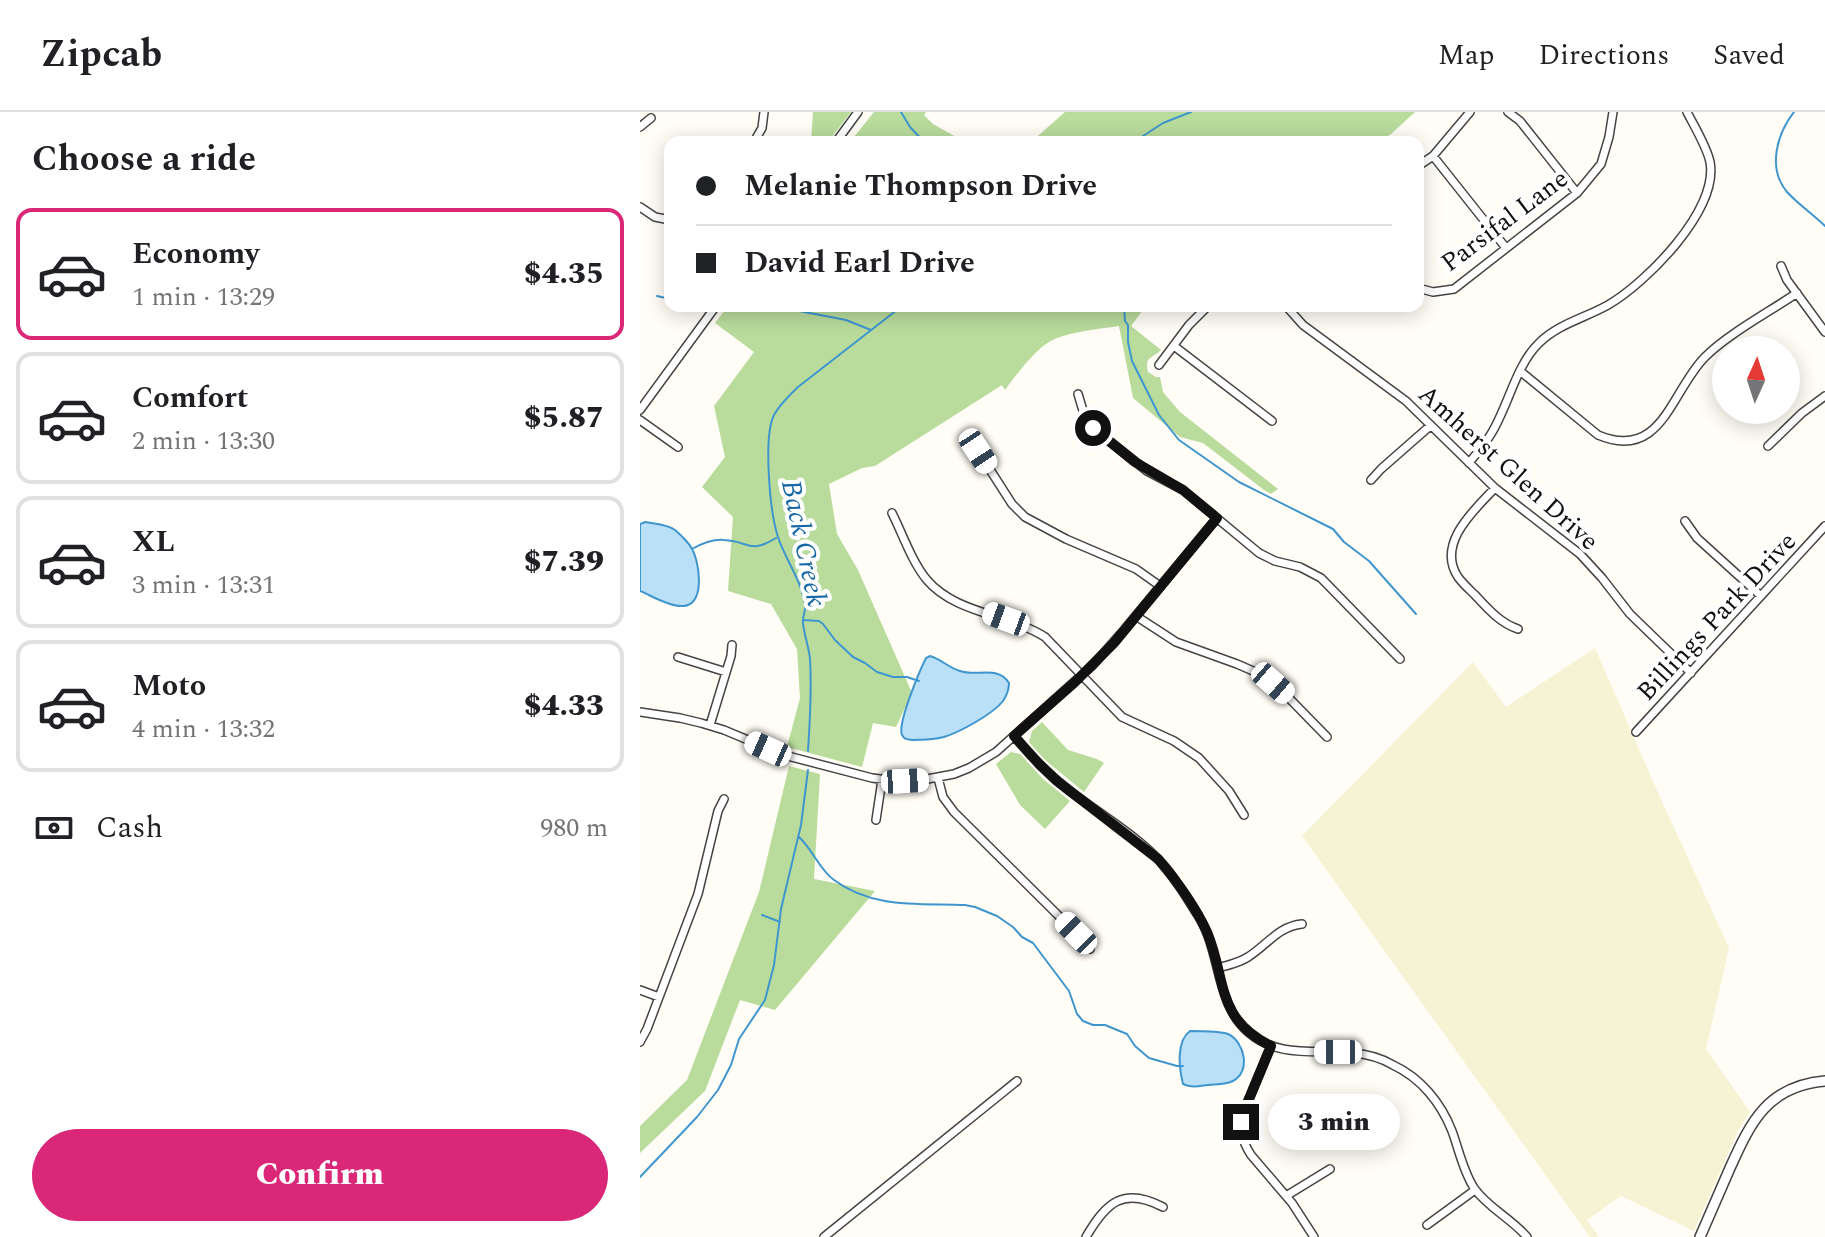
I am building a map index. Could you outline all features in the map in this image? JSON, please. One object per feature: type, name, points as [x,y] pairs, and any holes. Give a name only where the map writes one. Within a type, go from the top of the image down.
[{"type":"street","points":[[757,136],[764,112]]},
{"type":"street","points":[[840,136],[858,112]]},
{"type":"street","points":[[1424,162],[1433,156],[1470,112]]},
{"type":"street","points":[[1508,112],[1520,121],[1577,193]]},
{"type":"street","name":"Parsifal Lane","points":[[1424,290],[1433,292],[1454,289],[1577,193],[1601,164],[1613,112]]},
{"type":"street","points":[[1469,463],[1491,434],[1520,371],[1536,345],[1550,333],[1605,307],[1641,282],[1675,245],[1701,207],[1709,185],[1710,160],[1687,112]]},
{"type":"street","points":[[640,127],[651,118]]},
{"type":"street","points":[[1433,156],[1506,248]]},
{"type":"street","points":[[640,207],[664,219]]},
{"type":"street","points":[[1781,266],[1787,280],[1825,332]]},
{"type":"street","points":[[1520,371],[1598,435],[1611,441],[1626,442],[1645,436],[1659,425],[1705,357],[1797,293]]},
{"type":"street","points":[[640,410],[712,312]]},
{"type":"street","points":[[1159,365],[1202,312]]},
{"type":"street","name":"Amherst Glen Drive","points":[[1291,312],[1303,325],[1406,401],[1495,488],[1580,554],[1630,614],[1691,673]]},
{"type":"street","points":[[1174,346],[1272,421]]},
{"type":"street","points":[[1078,394],[1084,414],[1093,428],[1135,462],[1183,490],[1268,558],[1300,567],[1324,580],[1400,659]]},
{"type":"street","points":[[1768,446],[1825,396]]},
{"type":"street","points":[[640,420],[678,447]]},
{"type":"street","points":[[1371,480],[1430,426]]},
{"type":"street","points":[[978,451],[1012,504],[1029,520],[1136,569],[1160,586]]},
{"type":"street","points":[[1495,488],[1457,533],[1452,561],[1457,576],[1480,600],[1504,624],[1518,629]]},
{"type":"street","points":[[892,513],[918,566],[934,587],[954,601],[1035,631],[1049,640],[1122,717],[1174,741],[1199,758],[1229,791],[1244,815]]},
{"type":"street","points":[[640,712],[710,725],[784,755],[882,780],[905,781],[954,774],[984,760],[1014,736],[1114,643],[1217,518]]},
{"type":"street","points":[[1685,521],[1697,538],[1761,596]]},
{"type":"street","name":"Billings Park Drive","points":[[1636,732],[1825,526]]},
{"type":"street","points":[[1136,616],[1176,642],[1260,674],[1285,694],[1327,737]]},
{"type":"street","points":[[710,725],[732,645]]},
{"type":"street","points":[[678,657],[726,672]]},
{"type":"street","points":[[1014,736],[1057,781],[1158,859],[1169,872],[1208,934],[1225,998],[1235,1018],[1247,1031],[1271,1046],[1296,1052],[1364,1054],[1392,1064],[1412,1076],[1441,1109],[1475,1190],[1527,1237]]},
{"type":"street","points":[[938,778],[943,797],[954,812],[1090,949]]},
{"type":"street","points":[[876,820],[882,780]]},
{"type":"street","points":[[640,1042],[698,894],[718,811],[724,799]]},
{"type":"street","points":[[1218,968],[1243,961],[1283,929],[1302,924]]},
{"type":"street","points":[[640,990],[659,997]]},
{"type":"street","points":[[1271,1046],[1244,1111],[1242,1134],[1251,1155],[1286,1196],[1314,1237]]},
{"type":"street","points":[[824,1237],[1017,1081]]},
{"type":"street","points":[[1700,1237],[1745,1134],[1758,1114],[1784,1092],[1825,1081]]},
{"type":"street","points":[[1286,1196],[1330,1169]]},
{"type":"street","points":[[1427,1225],[1475,1190]]},
{"type":"street","points":[[1086,1237],[1099,1215],[1126,1197],[1140,1198],[1163,1207]]},
{"type":"shaded area","points":[[1595,648],[1729,948],[1706,1049],[1750,1112],[1738,1131],[1694,1231],[1621,1196],[1587,1220],[1599,1237],[1590,1237],[1302,836],[1473,662],[1506,707]]},
{"type":"green space","points":[[813,112],[851,112],[833,136],[811,136]]},
{"type":"green space","points":[[874,112],[926,112],[924,115],[933,124],[954,136],[855,136]]},
{"type":"green space","points":[[1065,112],[1415,112],[1388,136],[1038,136]]},
{"type":"green space","points":[[723,312],[1142,312],[1131,326],[1161,350],[1148,360],[1147,367],[1148,372],[1160,377],[1163,392],[1180,412],[1278,489],[1271,494],[1264,490],[1203,443],[1180,437],[1133,398],[1119,326],[1073,333],[1049,342],[1031,357],[1005,390],[1002,385],[875,466],[862,468],[829,484],[837,534],[858,570],[912,693],[896,727],[873,723],[862,767],[787,747],[800,698],[797,649],[771,604],[728,591],[733,517],[702,487],[725,457],[714,406],[754,352],[715,323]]},
{"type":"green space","points":[[1042,722],[1068,750],[1104,763],[1084,792],[1044,759],[1029,742],[1032,731]]},
{"type":"green space","points":[[1011,752],[1020,754],[1043,779],[1070,801],[1045,829],[1020,805],[996,764]]},
{"type":"green space","points":[[789,766],[820,774],[814,879],[875,891],[775,1010],[740,1000],[705,1091],[640,1153],[640,1126],[687,1080],[759,892]]},
{"type":"water","points":[[645,522],[672,528],[692,549],[699,584],[698,593],[689,605],[671,604],[640,591],[640,524]]},
{"type":"water","points":[[930,656],[960,671],[999,674],[1009,683],[1008,690],[1003,701],[992,711],[959,731],[936,739],[906,739],[901,729],[906,709],[923,664]]},
{"type":"water","points":[[1190,1031],[1220,1032],[1234,1038],[1244,1057],[1239,1077],[1224,1084],[1183,1084],[1181,1048]]},
{"type":"waterway","points":[[901,112],[918,136]]},
{"type":"waterway","name":"Back Creek","points":[[1143,136],[1163,123],[1191,112]]},
{"type":"waterway","points":[[1794,112],[1779,141],[1777,172],[1787,192],[1825,226]]},
{"type":"waterway","points":[[657,296],[664,298]]},
{"type":"waterway","points":[[804,312],[846,320],[871,330]]},
{"type":"waterway","name":"Back Creek","points":[[808,751],[811,682],[803,623],[805,605],[775,526],[769,475],[771,426],[779,407],[798,387],[894,312]]},
{"type":"waterway","points":[[1124,312],[1132,361],[1159,415],[1179,440],[1239,482],[1333,529],[1344,542],[1369,561],[1416,614]]},
{"type":"waterway","points":[[692,549],[716,540],[760,546],[776,538]]},
{"type":"waterway","points":[[803,620],[819,621],[853,657],[877,672],[919,681]]},
{"type":"waterway","name":"Back Creek","points":[[640,1177],[718,1090],[731,1065],[739,1039],[765,1000],[774,965],[781,909],[801,825],[808,770]]},
{"type":"waterway","points":[[799,837],[829,876],[865,896],[897,903],[965,905],[997,916],[1033,943],[1069,991],[1077,1014],[1083,1021],[1127,1034],[1149,1058],[1183,1066]]},
{"type":"waterway","points":[[762,915],[780,922]]},
{"type":"route","points":[[1093,428],[1147,471],[1183,490],[1217,518],[1114,643],[1014,736],[1057,781],[1158,859],[1200,920],[1213,949],[1229,1008],[1247,1031],[1271,1046],[1241,1122]]}]
